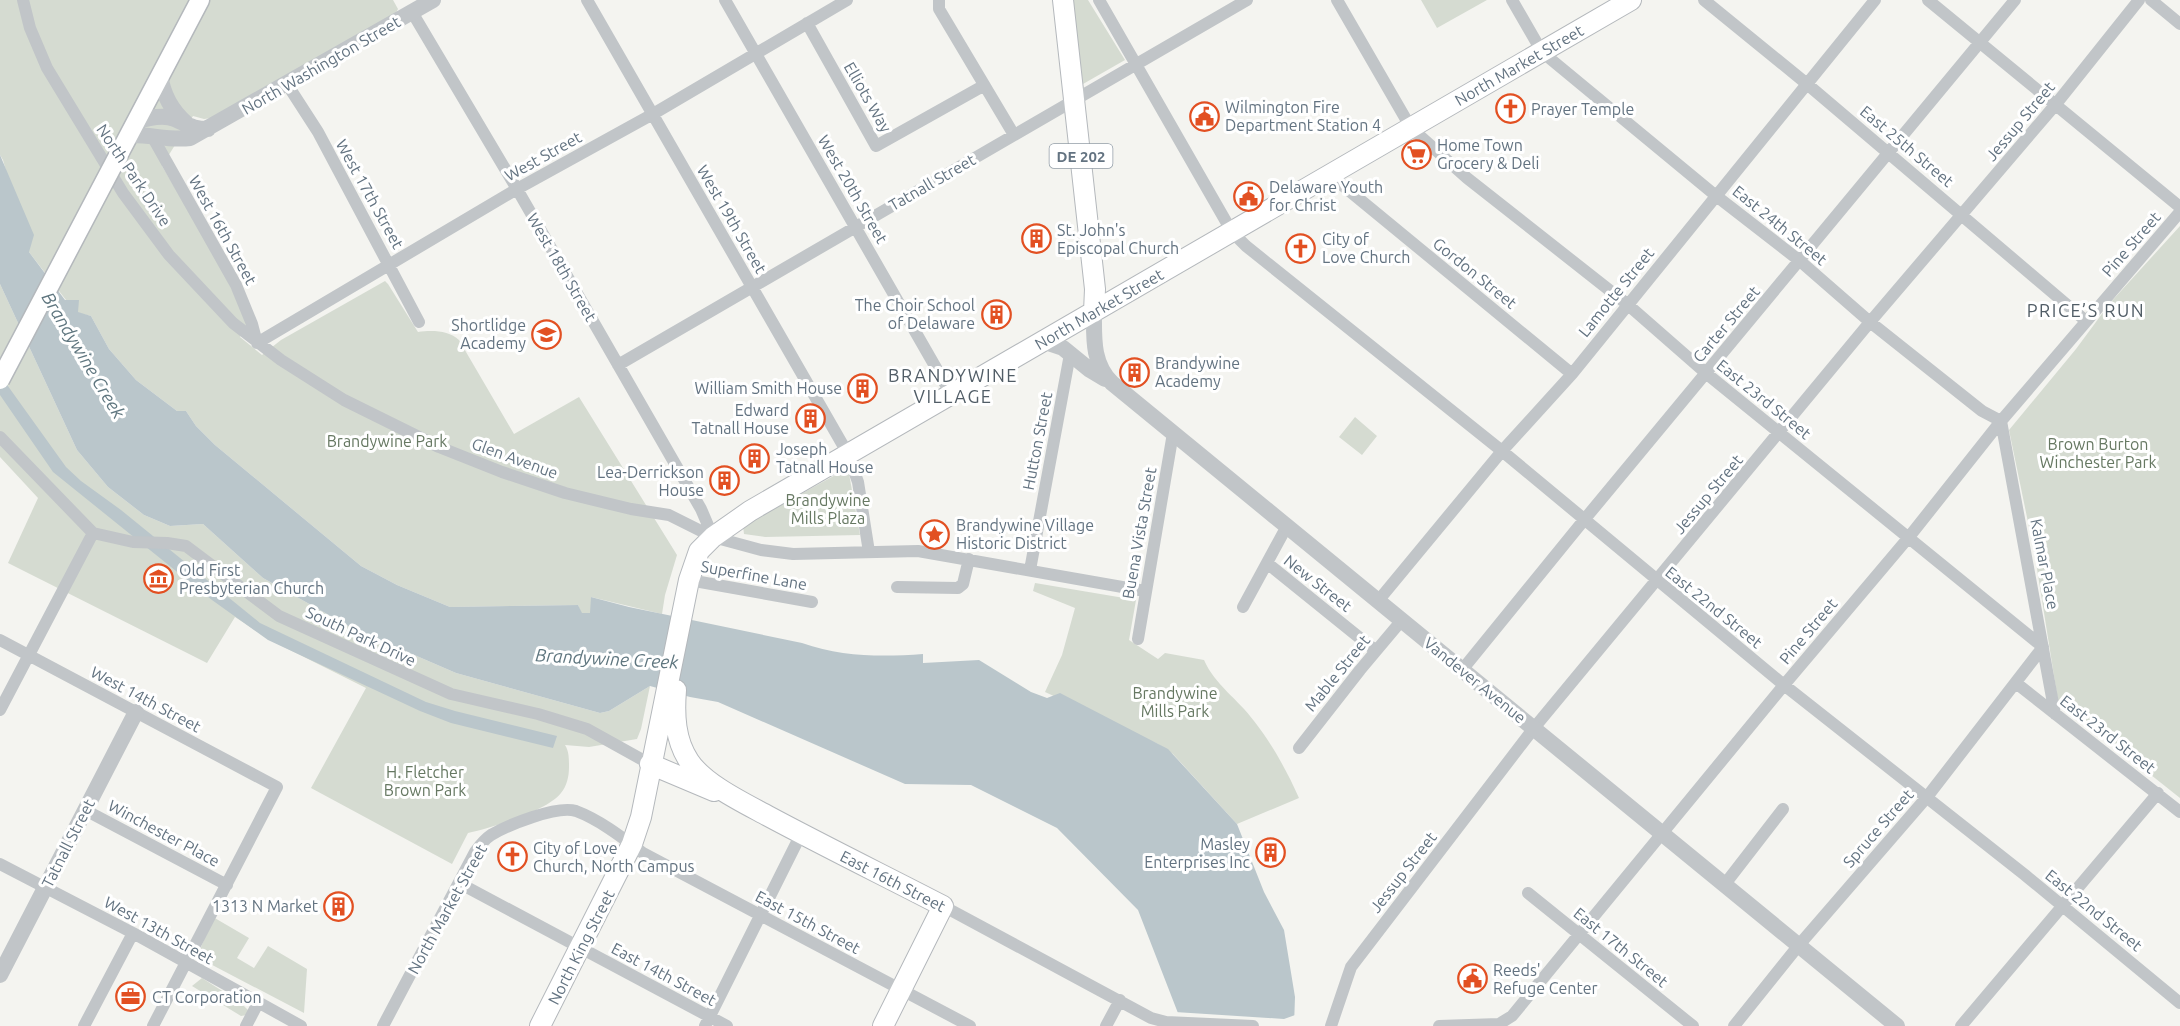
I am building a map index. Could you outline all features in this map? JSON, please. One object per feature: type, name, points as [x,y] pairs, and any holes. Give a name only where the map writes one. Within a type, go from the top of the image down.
[{"type":"main road","points":[[0,380],[200,0]]},
{"type":"main road","name":"DE 202","points":[[1064,0],[1095,289],[1094,312]]},
{"type":"main road","name":"North Market Street","points":[[650,764],[669,707],[689,580],[699,551],[713,537],[750,511],[1631,0]]},
{"type":"main road","name":"East 16th Street","points":[[669,707],[680,744],[689,762],[710,781],[801,834],[943,906]]},
{"type":"main road","points":[[650,764],[745,803]]},
{"type":"main road","name":"North King Street","points":[[540,1026],[632,844],[641,817],[650,764]]},
{"type":"main road","points":[[883,1026],[943,906]]},
{"type":"street","name":"North Park Drive","points":[[23,0],[30,28],[47,68],[123,193],[170,255],[211,302],[257,342]]},
{"type":"street","name":"North Washington Street","points":[[132,128],[152,136],[179,140],[190,138],[201,129],[287,84],[408,6],[433,0]]},
{"type":"street","name":"West 19th Street","points":[[587,0],[848,454],[858,482],[868,552]]},
{"type":"street","name":"West 20th Street","points":[[725,0],[951,394]]},
{"type":"street","name":"West Street","points":[[257,342],[517,189],[653,114],[847,0]]},
{"type":"street","points":[[939,0],[939,9],[1014,135]]},
{"type":"street","name":"East 22nd Street","points":[[1099,0],[1232,232],[1246,246],[1502,451],[1657,582],[1784,685],[2062,905],[2180,1003]]},
{"type":"street","name":"Tatnall Street","points":[[618,365],[1245,0]]},
{"type":"street","name":"East 23rd Street","points":[[1337,0],[1411,128],[1467,178],[1627,304],[1707,374],[2043,647]]},
{"type":"street","points":[[1512,0],[1542,52]]},
{"type":"street","name":"East 25th Street","points":[[1704,0],[1964,215],[2086,321]]},
{"type":"street","name":"Lamotte Street","points":[[1378,602],[1502,451],[1572,374],[1875,0]]},
{"type":"street","points":[[1928,0],[2180,207]]},
{"type":"street","name":"Carter Street","points":[[1462,670],[2015,0]]},
{"type":"street","name":"Jessup Street","points":[[1331,1026],[1351,967],[1534,728],[1870,322],[2056,105],[2139,0]]},
{"type":"street","points":[[2151,0],[2180,24]]},
{"type":"street","name":"West 18th Street","points":[[408,6],[517,189],[701,509],[713,537]]},
{"type":"street","name":"Elliots Way","points":[[807,23],[876,146],[983,86]]},
{"type":"street","name":"East 24th Street","points":[[1542,52],[1715,195],[1800,261],[1870,322],[1982,411],[2001,421]]},
{"type":"street","points":[[160,75],[164,92],[172,108],[201,129]]},
{"type":"street","name":"West 17th Street","points":[[287,84],[318,132],[419,322]]},
{"type":"street","points":[[132,128],[151,118],[169,118],[201,129]]},
{"type":"street","name":"West 16th Street","points":[[152,136],[236,285],[257,342]]},
{"type":"street","name":"Gordon Street","points":[[1330,175],[1572,374]]},
{"type":"street","name":"Pine Street","points":[[1439,1026],[1499,1024],[1506,1021],[1909,537],[2001,421],[2180,212]]},
{"type":"street","name":"Vandever Avenue","points":[[1094,312],[1097,362],[1104,375],[1112,383],[1897,1026]]},
{"type":"street","points":[[1042,341],[1058,345],[1090,370],[1112,383]]},
{"type":"street","name":"Glen Avenue","points":[[257,342],[344,400],[439,447],[502,472],[565,493],[631,509],[669,515],[713,537],[761,550],[793,554],[918,551],[1145,591]]},
{"type":"street","name":"Hutton Street","points":[[1030,570],[1070,354]]},
{"type":"street","name":"Kalmar Place","points":[[2001,421],[2055,714]]},
{"type":"street","name":"Buena Vista Street","points":[[1138,639],[1173,433]]},
{"type":"street","points":[[0,437],[93,533],[0,710]]},
{"type":"street","points":[[1243,607],[1287,526]]},
{"type":"street","name":"South Park Drive","points":[[93,533],[133,542],[186,546],[279,616],[432,687],[587,729],[650,764]]},
{"type":"street","points":[[897,587],[958,588],[963,584],[969,559]]},
{"type":"street","name":"New Street","points":[[1267,563],[1376,651]]},
{"type":"street","name":"Superfine Lane","points":[[689,580],[812,602]]},
{"type":"street","name":"Mable Street","points":[[1299,748],[1402,620]]},
{"type":"street","name":"West 14th Street","points":[[0,640],[277,787],[227,885]]},
{"type":"street","name":"Spruce Street","points":[[1734,1026],[1799,945],[1927,797],[2043,647]]},
{"type":"street","name":"East 23rd Street","points":[[2016,683],[2180,812]]},
{"type":"street","name":"Tatnall Street","points":[[0,975],[135,712]]},
{"type":"street","points":[[1961,1026],[2158,793]]},
{"type":"street","points":[[1725,884],[1783,809]]},
{"type":"street","name":"Winchester Place","points":[[85,810],[227,885]]},
{"type":"street","name":"North Market Street","points":[[382,1026],[475,852],[490,836],[518,823],[556,810],[576,811],[632,844]]},
{"type":"street","points":[[707,1021],[801,834]]},
{"type":"street","name":"East 15th Street","points":[[632,844],[643,854],[970,1026]]},
{"type":"street","name":"West 13th Street","points":[[0,864],[133,933],[301,1026]]},
{"type":"street","name":"East 14th Street","points":[[459,883],[581,948],[707,1021],[727,1026]]},
{"type":"street","points":[[153,1026],[227,885]]},
{"type":"street","name":"East 17th Street","points":[[1528,893],[1693,1026]]},
{"type":"street","name":"East 16th Street","points":[[943,906],[1151,1018],[1166,1022],[1253,1026]]},
{"type":"street","points":[[84,1026],[133,933]]},
{"type":"street","points":[[1106,1026],[1120,1000]]},
{"type":"street","points":[[246,1026],[258,1003]]},
{"type":"green space","name":"Brandywine Park","points":[[0,0],[393,0],[398,9],[396,13],[212,118],[204,119],[193,116],[162,166],[229,283],[247,324],[240,337],[262,355],[281,340],[385,281],[418,332],[445,333],[459,340],[514,434],[579,397],[677,555],[662,614],[591,597],[591,613],[581,613],[578,605],[450,607],[397,585],[361,566],[215,445],[196,426],[186,411],[177,411],[136,380],[109,349],[91,316],[78,313],[29,252],[0,155]]},
{"type":"green space","points":[[1073,0],[1088,0],[1125,60],[1083,84]]},
{"type":"green space","points":[[1421,0],[1487,0],[1437,28]]},
{"type":"green space","name":"Brown Burton Winchester Park","points":[[2180,226],[2180,798],[2058,701],[2035,556],[2009,430],[2076,349],[2110,303]]},
{"type":"green space","name":"H. Fletcher Brown Park","points":[[0,284],[77,450],[108,487],[144,515],[170,526],[203,524],[263,578],[352,628],[456,673],[600,713],[609,711],[650,686],[637,739],[589,747],[565,745],[569,755],[569,770],[561,793],[554,800],[531,812],[504,823],[468,833],[452,864],[311,788],[366,688],[270,640],[235,617],[207,663],[8,563],[38,498],[0,457]]},
{"type":"green space","points":[[1355,417],[1377,436],[1362,455],[1339,437]]},
{"type":"green space","name":"Brandywine Mills Plaza","points":[[848,468],[860,535],[765,537],[744,534],[743,526]]},
{"type":"green space","name":"Brandywine Mills Park","points":[[1035,583],[1136,600],[1129,640],[1158,659],[1165,653],[1204,660],[1214,677],[1248,713],[1267,739],[1299,798],[1237,824],[1173,754],[1158,744],[1045,692],[1062,655],[1075,608],[1033,591]]},
{"type":"green space","points":[[213,917],[249,938],[237,958],[254,968],[268,946],[307,969],[304,1013],[197,957]]},
{"type":"green space","points":[[202,978],[241,1003],[248,1010],[247,1015],[241,1016],[192,986]]},
{"type":"water","name":"Brandywine Creek","points":[[0,155],[34,235],[29,252],[65,300],[79,300],[78,312],[91,316],[109,349],[136,380],[177,411],[186,411],[196,426],[215,445],[361,566],[397,585],[450,607],[578,605],[582,613],[590,613],[591,597],[832,651],[877,656],[923,654],[923,663],[979,660],[1031,692],[1047,698],[1060,693],[1168,749],[1237,824],[1264,892],[1284,930],[1295,997],[1294,1026],[1183,1026],[1138,910],[1057,828],[971,785],[905,784],[718,702],[650,686],[609,711],[600,713],[456,673],[352,628],[263,578],[203,524],[170,526],[144,515],[108,487],[77,450],[0,284]]},
{"type":"water","points":[[0,375],[66,467],[260,623],[426,702],[557,736],[553,748],[451,723],[420,711],[268,640],[212,600],[53,472],[0,395]]},
{"type":"pier","points":[[1175,1012],[1284,1019],[1298,1014],[1297,1026],[1180,1026]]},
{"type":"place","name":"Prayer Temple","points":[[1510,109]]},
{"type":"place","name":"Wilmington Fire Department Station 4","points":[[1204,116]]},
{"type":"place","name":"Home Town Grocery & Deli","points":[[1416,154]]},
{"type":"place","name":"Delaware Youth for Christ","points":[[1248,196]]},
{"type":"place","name":"St. John's Episcopal Church","points":[[1036,239]]},
{"type":"place","name":"City of Love Church","points":[[1301,248]]},
{"type":"place","name":"The Choir School of Delaware","points":[[996,314]]},
{"type":"place","name":"Shortlidge Academy","points":[[547,334]]},
{"type":"place","name":"Brandywine Academy","points":[[1134,372]]},
{"type":"place","name":"William Smith House","points":[[863,388]]},
{"type":"place","name":"Edward Tatnall House","points":[[810,419]]},
{"type":"place","name":"Joseph Tatnall House","points":[[755,458]]},
{"type":"place","name":"Lea-Derrickson House","points":[[725,481]]},
{"type":"place","name":"Brandywine Village Historic District","points":[[935,534]]},
{"type":"place","name":"Old First Presbyterian Church","points":[[158,579]]},
{"type":"place","name":"Masley Enterprises Inc","points":[[1271,853]]},
{"type":"place","name":"City of Love Church, North Campus","points":[[512,857]]},
{"type":"place","name":"1313 N Market","points":[[339,906]]},
{"type":"place","name":"Reeds' Refuge Center","points":[[1472,979]]},
{"type":"place","name":"CT Corporation","points":[[131,997]]},
{"type":"district","name":"PRICE’S RUN","points":[[2086,310]]},
{"type":"district","name":"BRANDYWINE VILLAGE","points":[[953,385]]}]
